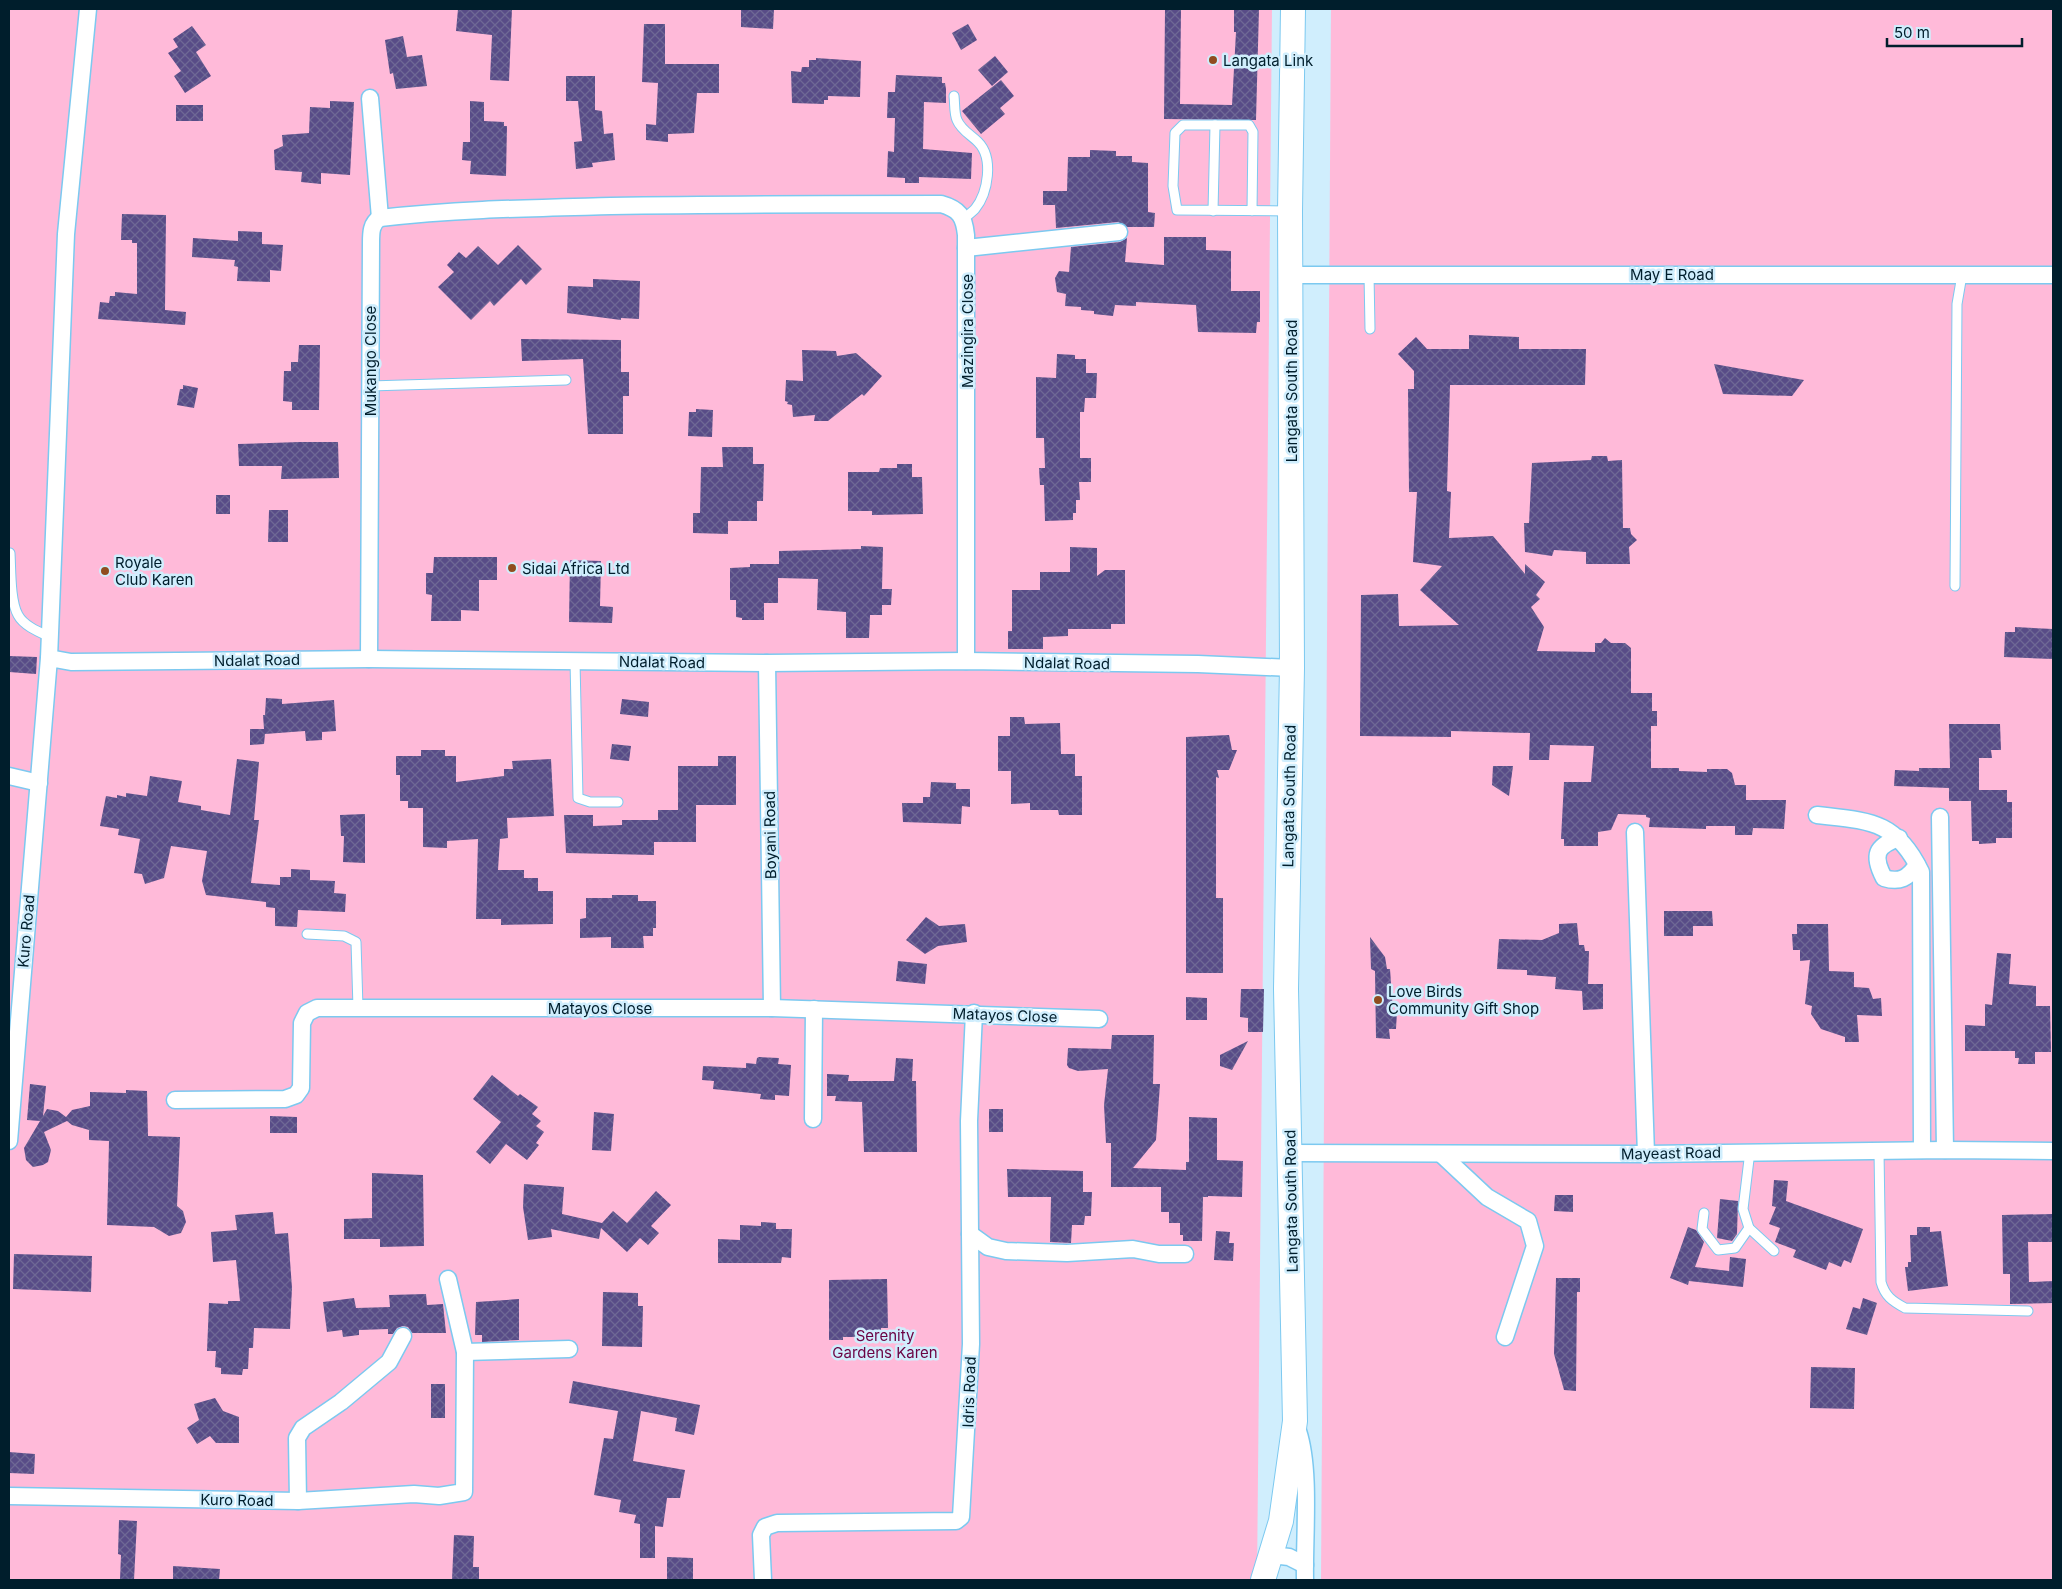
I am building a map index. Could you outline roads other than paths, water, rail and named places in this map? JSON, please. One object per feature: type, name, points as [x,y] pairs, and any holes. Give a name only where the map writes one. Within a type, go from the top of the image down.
[{"type":"street","points":[[49,658],[66,234],[88,9]]},
{"type":"street","name":"Langata South Road","points":[[1263,1580],[1282,1521],[1295,1421],[1286,989],[1292,668],[1290,212],[1293,9]]},
{"type":"street","points":[[370,98],[380,218],[531,208],[751,204],[941,204],[956,209],[963,219]]},
{"type":"street","name":"Mukango Close","points":[[369,659],[370,243],[372,226],[380,218]]},
{"type":"street","name":"Mazingira Close","points":[[963,219],[966,248],[966,661]]},
{"type":"street","points":[[966,248],[1119,232]]},
{"type":"street","name":"May E Road","points":[[1291,275],[2053,275]]},
{"type":"street","name":"Ndalat Road","points":[[49,658],[71,662],[369,659],[767,663],[966,661],[1198,664],[1292,668]]},
{"type":"street","name":"Kuro Road","points":[[9,1141],[49,658]]},
{"type":"street","name":"Boyani Road","points":[[767,663],[772,1008]]},
{"type":"street","points":[[9,776],[39,783]]},
{"type":"street","points":[[1817,815],[1875,823],[1899,838],[1912,854],[1921,872],[1922,1150]]},
{"type":"street","points":[[1940,817],[1945,1150]]},
{"type":"street","points":[[1635,832],[1646,1154]]},
{"type":"street","points":[[1899,838],[1885,843],[1878,850],[1877,861],[1884,878],[1894,881],[1908,877],[1917,865]]},
{"type":"street","name":"Matayos Close","points":[[175,1100],[285,1099],[296,1095],[300,1088],[302,1023],[307,1013],[317,1008],[772,1008],[974,1013],[1099,1019]]},
{"type":"street","points":[[813,1119],[814,1010]]},
{"type":"street","name":"Idris Road","points":[[763,1580],[761,1535],[765,1527],[777,1523],[956,1521],[962,1517],[971,1344],[969,1121],[974,1013]]},
{"type":"street","name":"Mayeast Road","points":[[1290,1153],[1646,1154],[1750,1151],[2053,1151]]},
{"type":"street","points":[[1441,1154],[1487,1197],[1528,1221],[1535,1246],[1505,1337]]},
{"type":"street","points":[[970,1234],[988,1247],[1006,1251],[1067,1253],[1133,1249],[1159,1254],[1185,1254]]},
{"type":"street","points":[[448,1279],[464,1352],[569,1349]]},
{"type":"street","points":[[298,1500],[297,1438],[303,1428],[341,1402],[388,1362],[403,1336]]},
{"type":"street","name":"Kuro Road","points":[[9,1496],[298,1500],[414,1494],[439,1496],[464,1492],[464,1352]]},
{"type":"street","points":[[1295,1421],[1302,1443],[1306,1521],[1305,1573]]},
{"type":"street","points":[[1272,1555],[1289,1557],[1305,1573]]},
{"type":"lane","points":[[954,96],[956,119],[966,133],[982,147],[987,169],[987,181],[982,196],[975,208],[963,219]]},
{"type":"lane","points":[[1213,211],[1215,125]]},
{"type":"lane","points":[[1252,211],[1253,132],[1249,126],[1183,126],[1175,133],[1173,186],[1177,210],[1290,212]]},
{"type":"lane","points":[[1369,274],[1370,329]]},
{"type":"lane","points":[[1955,586],[1957,304],[1962,274]]},
{"type":"lane","points":[[370,386],[566,380]]},
{"type":"lane","points":[[10,553],[14,605],[18,616],[31,628],[50,636]]},
{"type":"lane","points":[[575,661],[578,798],[590,802],[618,802]]},
{"type":"lane","points":[[307,934],[344,936],[356,942],[358,950],[358,1008]]},
{"type":"lane","points":[[1750,1151],[1743,1209],[1749,1228],[1774,1252]]},
{"type":"lane","points":[[1879,1151],[1881,1282],[1884,1292],[1888,1297],[1905,1308],[2028,1311]]},
{"type":"lane","points":[[1704,1213],[1702,1229],[1718,1250],[1735,1248],[1749,1228]]},
{"type":"place","name":"Langata Link","points":[[1213,60]]},
{"type":"place","name":"Sidai Africa Ltd","points":[[512,568]]},
{"type":"place","name":"Royale Club Karen","points":[[105,571]]},
{"type":"place","name":"Love Birds Community Gift Shop","points":[[1378,1000]]},
{"type":"park label","name":"Serenity Gardens Karen","points":[[885,1344]]}]
